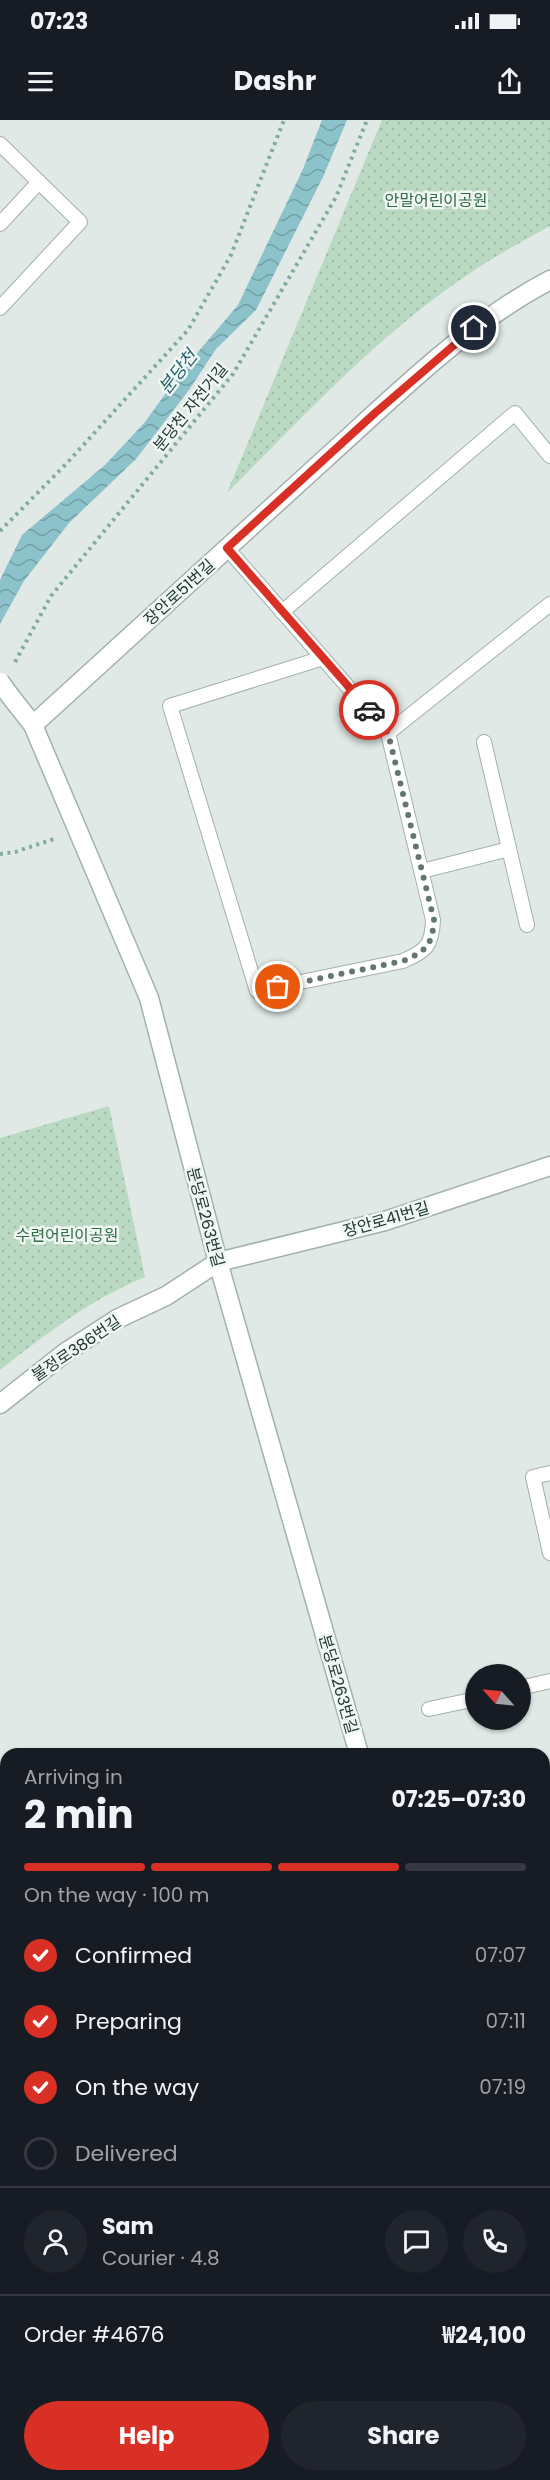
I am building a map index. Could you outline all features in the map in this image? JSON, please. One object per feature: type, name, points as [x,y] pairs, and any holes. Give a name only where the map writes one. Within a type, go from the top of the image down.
[{"type":"street","name":"장안로51번길","points":[[33,725],[375,413],[474,328],[529,291],[550,280]]},
{"type":"street","name":"분당로263번길","points":[[6,675],[10,698],[33,725],[149,998],[218,1262],[357,1748]]},
{"type":"street","name":"장안로41번길","points":[[218,1262],[386,1221],[550,1166]]},
{"type":"street","name":"불정로386번길","points":[[0,1404],[75,1346],[117,1319],[166,1296],[218,1262]]},
{"type":"lane","points":[[0,144],[80,222],[0,308]]},
{"type":"lane","points":[[0,224],[39,182]]},
{"type":"lane","points":[[282,612],[515,413],[550,456]]},
{"type":"lane","points":[[227,548],[282,612],[323,658],[388,733],[434,920],[432,939],[421,953],[403,961],[257,991],[170,706],[323,658]]},
{"type":"lane","points":[[388,733],[550,604]]},
{"type":"lane","points":[[484,742],[527,925]]},
{"type":"lane","points":[[422,871],[510,849]]},
{"type":"lane","points":[[550,1473],[532,1477],[550,1553]]},
{"type":"lane","points":[[531,1686],[550,1682]]},
{"type":"lane","points":[[429,1709],[465,1701]]},
{"type":"path","points":[[0,531],[67,463],[188,330],[231,255],[284,120]]},
{"type":"path","name":"분당천 자전거길","points":[[6,675],[51,596],[233,374],[336,196],[368,120]]},
{"type":"path","points":[[0,854],[15,852],[77,831]]},
{"type":"green space","name":"안말어린이공원","points":[[382,120],[550,120],[550,226],[471,273],[397,328],[310,409],[227,493]]},
{"type":"green space","name":"수련어린이공원","points":[[109,1106],[145,1277],[88,1307],[0,1370],[0,1138]]},
{"type":"water","points":[[322,120],[347,120],[323,177],[256,310],[216,349],[189,390],[136,459],[69,523],[24,581],[0,624],[0,580],[22,535],[105,465],[145,422],[181,372],[238,305],[303,169]]},
{"type":"way so far","points":[[278,987],[403,961],[421,953],[432,939],[434,920],[388,733],[369,710]]},
{"type":"route","points":[[369,710],[227,548],[375,413],[474,328]]},
{"type":"water label","name":"분당천","points":[[178,372]]}]
